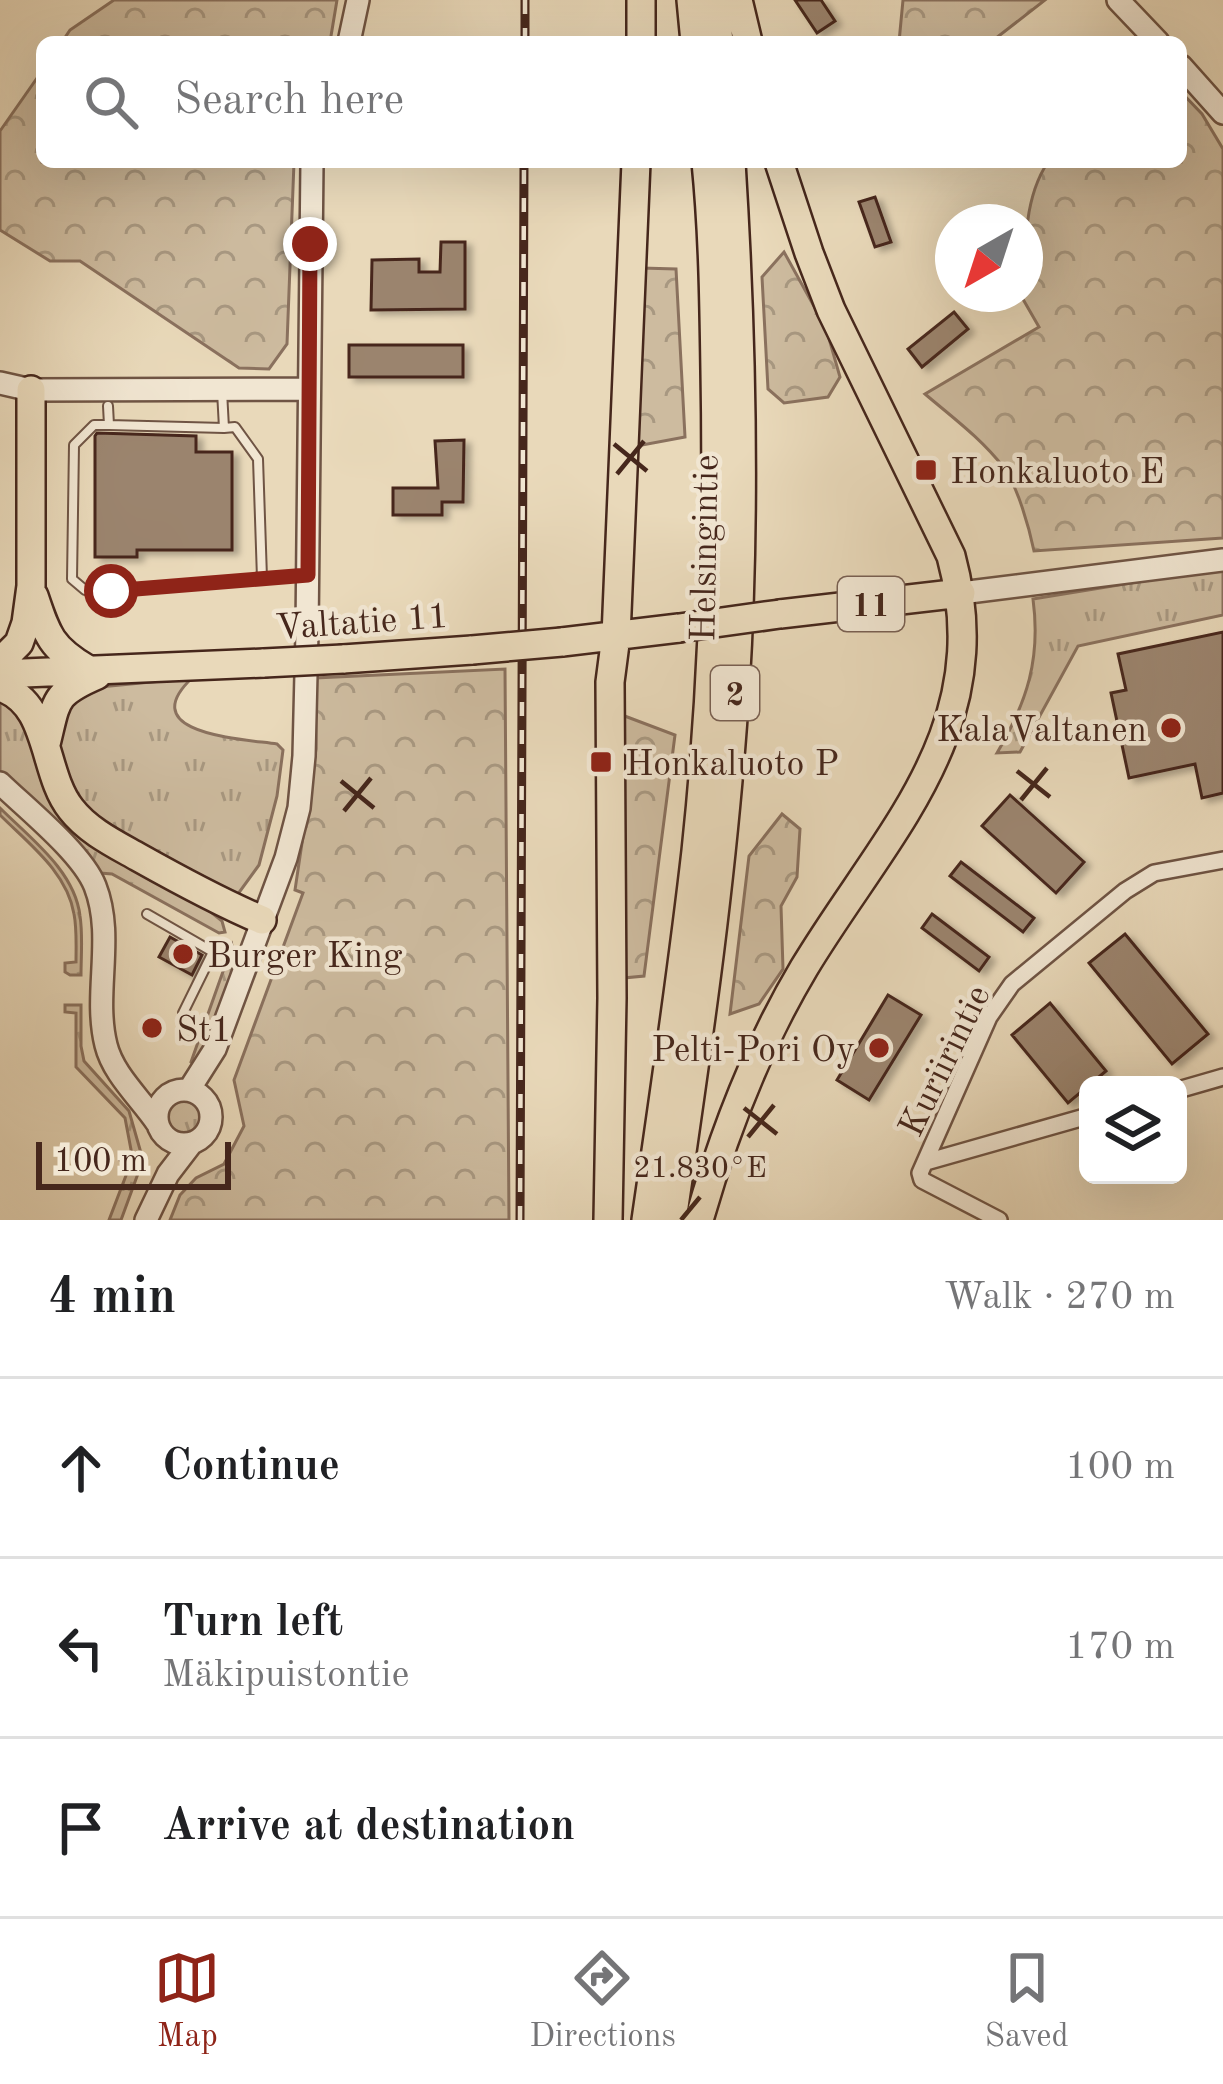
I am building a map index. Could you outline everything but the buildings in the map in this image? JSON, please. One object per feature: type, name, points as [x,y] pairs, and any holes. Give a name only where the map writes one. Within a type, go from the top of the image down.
[{"type":"highway","points":[[641,0],[641,36]]},
{"type":"highway","points":[[691,0],[694,36]]},
{"type":"highway","points":[[715,0],[718,36]]},
{"type":"highway","points":[[738,0],[747,36]]},
{"type":"highway","points":[[608,1220],[610,682],[616,637],[636,168]]},
{"type":"highway","name":"Helsingintie","points":[[646,1220],[696,848],[709,694],[717,445],[706,168]]},
{"type":"highway","name":"Helsingintie","points":[[672,1220],[702,1016],[735,690],[742,442],[739,285],[730,168]]},
{"type":"highway","points":[[699,1220],[728,1128],[763,1045],[804,969],[927,778],[944,740],[960,662],[961,593],[951,556],[831,310],[781,168]]},
{"type":"highway","points":[[0,662],[19,643],[31,586],[31,390]]},
{"type":"highway","points":[[31,586],[51,642],[63,655],[99,669]]},
{"type":"highway","name":"11","points":[[616,637],[961,593]]},
{"type":"highway","name":"Valtatie 11","points":[[0,674],[343,659],[616,637]]},
{"type":"highway","points":[[45,748],[61,695],[99,669]]},
{"type":"highway","points":[[0,687],[25,701],[38,724],[58,788],[82,821],[193,889],[262,920]]},
{"type":"street","points":[[350,36],[358,0]]},
{"type":"street","points":[[1118,0],[1152,36]]},
{"type":"street","points":[[1187,73],[1223,113]]},
{"type":"street","points":[[0,783],[81,862],[94,884],[103,922],[103,1026],[106,1049],[116,1068],[170,1142],[191,1144],[202,1139],[211,1111],[215,1048],[286,857],[299,808],[308,575],[312,168]]},
{"type":"street","points":[[0,383],[31,390],[308,389]]},
{"type":"street","points":[[961,593],[1223,560]]},
{"type":"street","name":"Kuriirintie","points":[[999,1220],[922,1180],[920,1173],[988,1017],[1012,985],[1125,891],[1154,873],[1223,860]]},
{"type":"street","points":[[150,1212],[164,1156],[157,1109],[164,1097],[182,1090],[215,1048]]},
{"type":"street","points":[[116,1068],[148,1084],[206,1100],[211,1111]]},
{"type":"street","points":[[1187,1087],[1223,1077]]},
{"type":"street","points":[[926,1162],[1079,1119]]},
{"type":"street","points":[[150,1212],[168,1174],[191,1144]]},
{"type":"lane","points":[[222,390],[224,428]]},
{"type":"lane","points":[[108,406],[109,425]]},
{"type":"lane","points":[[262,578],[258,459],[235,428],[94,425],[74,445],[72,579],[85,590],[308,575]]},
{"type":"lane","points":[[148,914],[212,952],[183,1013]]},
{"type":"green space","points":[[114,0],[337,0],[331,36],[66,36]]},
{"type":"green space","points":[[903,0],[1045,0],[999,36],[900,36]]},
{"type":"green space","points":[[36,80],[36,168],[294,168],[287,344],[269,369],[239,368],[80,261],[50,261],[0,230],[0,131]]},
{"type":"green space","points":[[1187,98],[1223,149],[1223,538],[1034,551],[1004,468],[925,394],[1039,327],[1030,312],[1043,312],[1043,204],[1031,204],[1045,168],[1187,168]]},
{"type":"green space","points":[[784,252],[826,328],[840,377],[828,397],[784,403],[768,389],[762,277]]},
{"type":"green space","points":[[641,268],[676,269],[685,437],[637,446]]},
{"type":"green space","points":[[1223,568],[1223,615],[1078,646],[1020,752],[997,753],[1029,679],[1035,641],[1033,599]]},
{"type":"green space","points":[[505,669],[509,1220],[170,1220],[180,1195],[196,1178],[224,1164],[244,1126],[234,1080],[303,893],[295,890],[316,749],[315,678]]},
{"type":"green space","points":[[192,678],[177,697],[175,712],[184,723],[220,736],[277,744],[283,750],[259,865],[238,894],[179,873],[80,809],[58,757],[65,702],[100,687]]},
{"type":"green space","points":[[0,695],[16,705],[51,791],[222,921],[225,932],[219,933],[112,874],[100,873],[0,773]]},
{"type":"green space","points":[[622,715],[675,735],[644,976],[623,978]]},
{"type":"green space","points":[[0,808],[70,884],[80,916],[81,975],[65,972],[65,963],[76,962],[76,938],[64,885],[0,815]]},
{"type":"green space","points":[[782,814],[800,829],[797,877],[781,906],[783,969],[759,1004],[730,1014],[749,856]]},
{"type":"green space","points":[[232,946],[237,974],[198,1068],[191,1062]]},
{"type":"green space","points":[[65,1005],[81,1005],[84,1061],[129,1111],[143,1160],[121,1220],[109,1220],[130,1165],[120,1158],[132,1155],[125,1118],[76,1067],[76,1013],[65,1012]]},
{"type":"green space","points":[[184,1096],[199,1102],[205,1117],[199,1132],[184,1138],[169,1132],[163,1117],[169,1102]]},
{"type":"railway","points":[[525,0],[525,36]]},
{"type":"railway","points":[[520,1220],[524,168]]},
{"type":"place","name":"Honkaluoto E","points":[[926,470]]},
{"type":"place","name":"KalaValtanen","points":[[1171,728]]},
{"type":"place","name":"Honkaluoto P","points":[[601,762]]},
{"type":"place","name":"Burger King","points":[[183,954]]},
{"type":"place","name":"St1","points":[[152,1028]]},
{"type":"place","name":"Pelti-Pori Oy","points":[[879,1048]]},
{"type":"route","points":[[111,591],[308,575],[310,244]]}]
